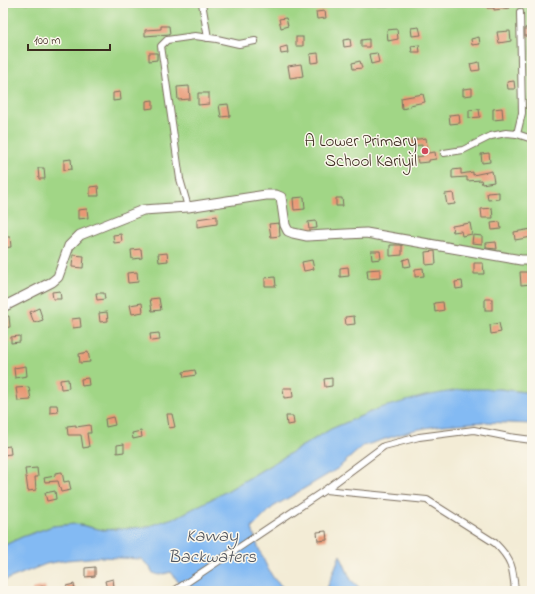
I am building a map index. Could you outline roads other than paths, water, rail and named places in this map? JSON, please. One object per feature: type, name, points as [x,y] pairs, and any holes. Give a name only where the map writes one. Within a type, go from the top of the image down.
[{"type":"street","points":[[202,3],[208,38]]},
{"type":"street","points":[[517,134],[522,113],[520,12]]},
{"type":"street","points":[[188,207],[180,179],[161,46],[167,40],[195,36],[240,44],[255,41]]},
{"type":"street","points":[[444,153],[463,150],[491,136],[506,133],[517,134],[532,139]]},
{"type":"street","points":[[3,307],[52,282],[58,277],[69,246],[80,235],[143,210],[188,207],[276,195],[281,196],[285,225],[288,231],[293,233],[307,236],[366,233],[521,260],[532,260]]},
{"type":"street","points":[[174,591],[325,490],[384,446],[418,437],[474,430],[532,440]]},
{"type":"street","points":[[325,490],[426,500],[495,543],[504,552],[513,567],[515,591]]},
{"type":"water","name":"Kavvay Backwaters","points":[[464,389],[500,389],[532,393],[532,424],[484,422],[443,425],[414,430],[363,446],[337,469],[273,507],[252,528],[258,548],[268,569],[275,580],[287,591],[185,591],[171,572],[159,575],[153,573],[149,566],[141,559],[100,557],[67,560],[46,564],[3,581],[3,546],[22,537],[53,526],[76,524],[103,530],[146,527],[179,516],[227,491],[331,429],[380,408],[425,396]]},
{"type":"water","points":[[340,555],[351,580],[363,591],[326,591]]},
{"type":"place","name":"A Lower Primary School Kariyil","points":[[425,151]]}]
